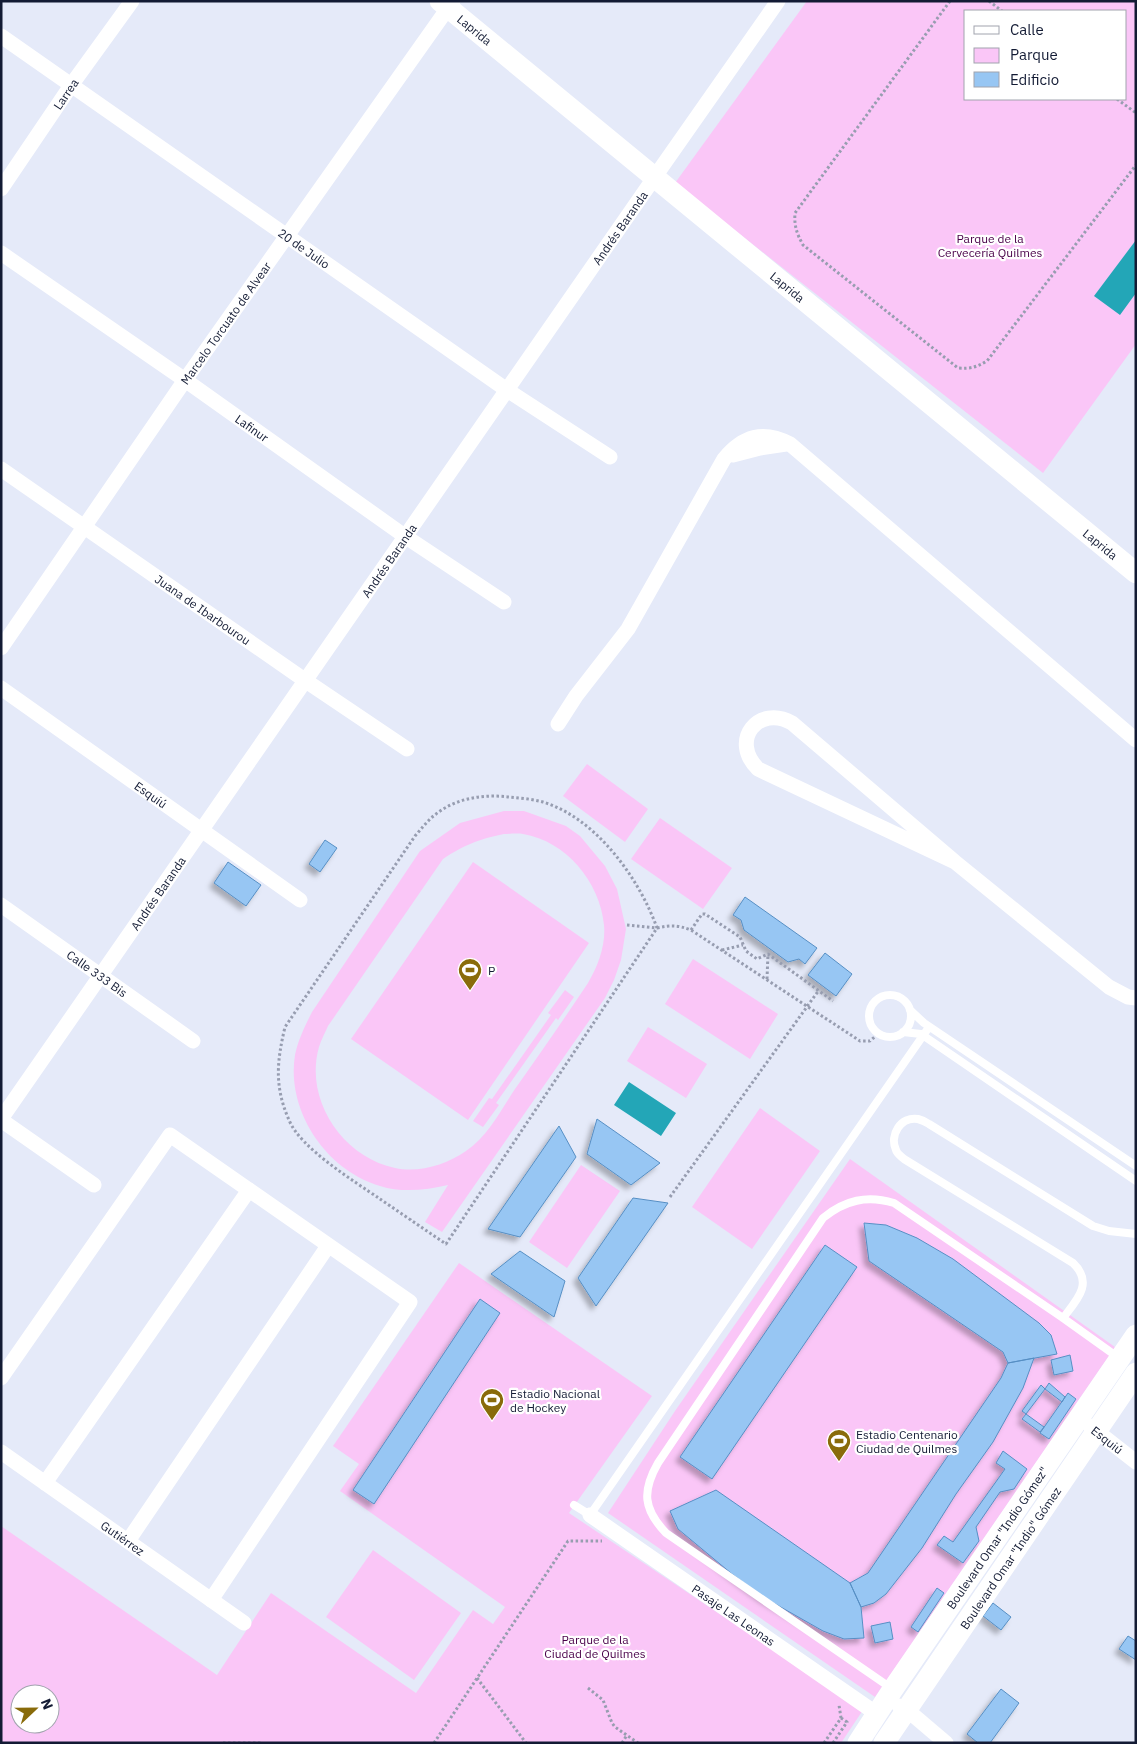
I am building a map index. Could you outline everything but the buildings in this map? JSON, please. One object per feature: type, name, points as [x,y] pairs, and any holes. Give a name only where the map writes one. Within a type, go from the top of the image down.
[{"type":"main road","name":"Laprida","points":[[447,4],[654,178],[1136,573]]},
{"type":"main road","name":"Boulevard Omar \"Indio Gómez\"","points":[[858,1743],[886,1701],[1087,1424],[1119,1358],[1136,1335]]},
{"type":"main road","name":"Boulevard Omar \"Indio\" Gómez","points":[[884,1743],[1087,1424],[1136,1372]]},
{"type":"street","name":"Larrea","points":[[1,190],[72,84],[132,1]]},
{"type":"street","name":"Andrés Baranda","points":[[1,1120],[778,1]]},
{"type":"street","name":"Marcelo Torcuato de Alvear","points":[[1,648],[447,4]]},
{"type":"street","name":"20 de Julio","points":[[1,36],[507,390],[610,457]]},
{"type":"street","name":"Lafinur","points":[[1,253],[186,380],[406,537],[504,602]]},
{"type":"street","points":[[558,724],[576,696],[628,629],[724,458],[760,448],[790,444],[1136,740]]},
{"type":"street","name":"Juana de Ibarbourou","points":[[1,469],[407,749]]},
{"type":"street","name":"Esquiú","points":[[1,688],[300,900]]},
{"type":"street","points":[[955,862],[758,768],[750,761],[746,752],[745,740],[751,730],[758,722],[767,718],[785,719],[792,723],[955,862],[1109,988],[1128,997],[1136,998]]},
{"type":"street","name":"Calle 333 Bis","points":[[1,905],[193,1041]]},
{"type":"street","points":[[1,1120],[94,1185]]},
{"type":"street","points":[[1,1378],[170,1135],[410,1302],[211,1600]]},
{"type":"street","points":[[45,1483],[249,1190]]},
{"type":"street","points":[[128,1541],[328,1246]]},
{"type":"street","name":"Esquiú","points":[[1087,1424],[1136,1462]]},
{"type":"street","name":"Gutiérrez","points":[[1,1452],[244,1623]]},
{"type":"street","name":"Pasaje Las Leonas","points":[[590,1515],[886,1701],[906,1709],[946,1743]]},
{"type":"lane","points":[[1136,1166],[929,1027],[914,1015],[904,1000],[892,995],[886,995],[876,1001],[870,1012],[870,1018],[874,1029],[879,1033],[891,1036],[903,1032],[916,1033],[923,1036],[1136,1181]]},
{"type":"lane","points":[[903,1032],[910,1022],[910,1010]]},
{"type":"lane","points":[[574,1505],[590,1515],[929,1027]]},
{"type":"lane","points":[[1064,1318],[1078,1298],[1083,1286],[1079,1269],[1073,1263],[904,1159],[896,1152],[893,1142],[896,1130],[904,1121],[918,1119],[1093,1226],[1109,1231],[1136,1234]]},
{"type":"lane","points":[[886,1701],[666,1534],[658,1525],[647,1501],[648,1482],[658,1463],[823,1218],[835,1208],[863,1200],[879,1199],[894,1203],[1064,1318],[1119,1358]]},
{"type":"path","points":[[950,1],[795,213],[794,223],[803,245],[958,368],[978,367],[987,361],[1136,165]]},
{"type":"path","points":[[989,1],[1001,10]]},
{"type":"path","points":[[1118,100],[1136,113]]},
{"type":"path","points":[[499,796],[528,799],[544,802],[583,823],[609,848],[631,876],[649,906],[657,928],[446,1244],[320,1155],[299,1136],[289,1121],[282,1100],[278,1073],[279,1052],[285,1027],[415,836],[436,814],[456,802],[499,796]]},
{"type":"path","points":[[691,930],[702,914],[705,914],[740,937],[746,951],[757,959],[768,954]]},
{"type":"path","points":[[627,925],[657,928],[670,925],[691,930],[860,1041],[870,1041],[879,1033]]},
{"type":"path","points":[[721,950],[743,945]]},
{"type":"path","points":[[767,980],[768,954]]},
{"type":"path","points":[[768,954],[833,1001]]},
{"type":"path","points":[[670,1197],[819,990]]},
{"type":"path","points":[[434,1743],[568,1541],[603,1541]]},
{"type":"path","points":[[477,1678],[526,1743]]},
{"type":"path","points":[[588,1688],[603,1700],[612,1723],[638,1743]]},
{"type":"path","points":[[824,1743],[841,1718],[839,1704],[836,1700]]},
{"type":"path","points":[[833,1743],[847,1722],[841,1718]]},
{"type":"path","points":[[622,1743],[627,1735]]},
{"type":"path","points":[[223,1743],[261,1743]]},
{"type":"green space","name":"Parque de la Cervecería Quilmes","points":[[807,1],[1136,1],[1136,344],[1043,473],[675,183]]},
{"type":"green space","points":[[587,764],[648,809],[625,842],[563,796]]},
{"type":"green space","points":[[504,811],[524,811],[566,826],[580,836],[605,866],[617,889],[626,929],[621,960],[605,998],[442,1232],[425,1222],[448,1185],[414,1190],[397,1190],[360,1178],[343,1167],[314,1136],[304,1117],[297,1097],[294,1076],[296,1049],[312,1012],[420,851],[460,823]],"holes":[[[504,834],[523,834],[539,838],[553,845],[578,866],[588,879],[596,894],[604,925],[604,940],[595,970],[494,1122],[474,1145],[450,1160],[423,1169],[395,1168],[376,1162],[359,1152],[344,1139],[322,1105],[317,1086],[316,1067],[319,1047],[328,1026],[443,859],[472,843]]]},
{"type":"green space","points":[[660,818],[732,868],[703,909],[631,859]]},
{"type":"green space","name":"P","points":[[473,862],[589,943],[468,1120],[351,1039]]},
{"type":"green space","points":[[693,959],[778,1014],[750,1059],[665,1004]]},
{"type":"green space","points":[[565,990],[574,997],[558,1020],[556,1018],[496,1103],[499,1105],[483,1127],[473,1121],[489,1098],[492,1099],[551,1015],[548,1013]]},
{"type":"green space","points":[[648,1027],[707,1064],[686,1098],[627,1061]]},
{"type":"green space","points":[[760,1108],[820,1151],[752,1249],[692,1207]]},
{"type":"green space","name":"Estadio Centenario Ciudad de Quilmes","points":[[850,1159],[1115,1347],[875,1697],[608,1513],[675,1411]]},
{"type":"green space","points":[[581,1165],[620,1191],[567,1268],[529,1242]]},
{"type":"green space","name":"Parque de la Ciudad de Quilmes","points":[[459,1263],[652,1396],[569,1513],[863,1710],[841,1743],[1,1743],[1,1526],[217,1675],[271,1593],[416,1693],[473,1610],[493,1624],[505,1607],[340,1491],[359,1464],[333,1446]]},
{"type":"green space","points":[[373,1550],[461,1613],[414,1680],[326,1617]]},
{"type":"water","points":[[1136,240],[1136,293],[1120,315],[1094,296]]},
{"type":"water","points":[[629,1082],[676,1113],[661,1136],[614,1105]]},
{"type":"place","name":"P","points":[[470,991]]},
{"type":"place","name":"Estadio Nacional de Hockey","points":[[492,1421]]},
{"type":"place","name":"Estadio Centenario Ciudad de Quilmes","points":[[839,1462]]}]
